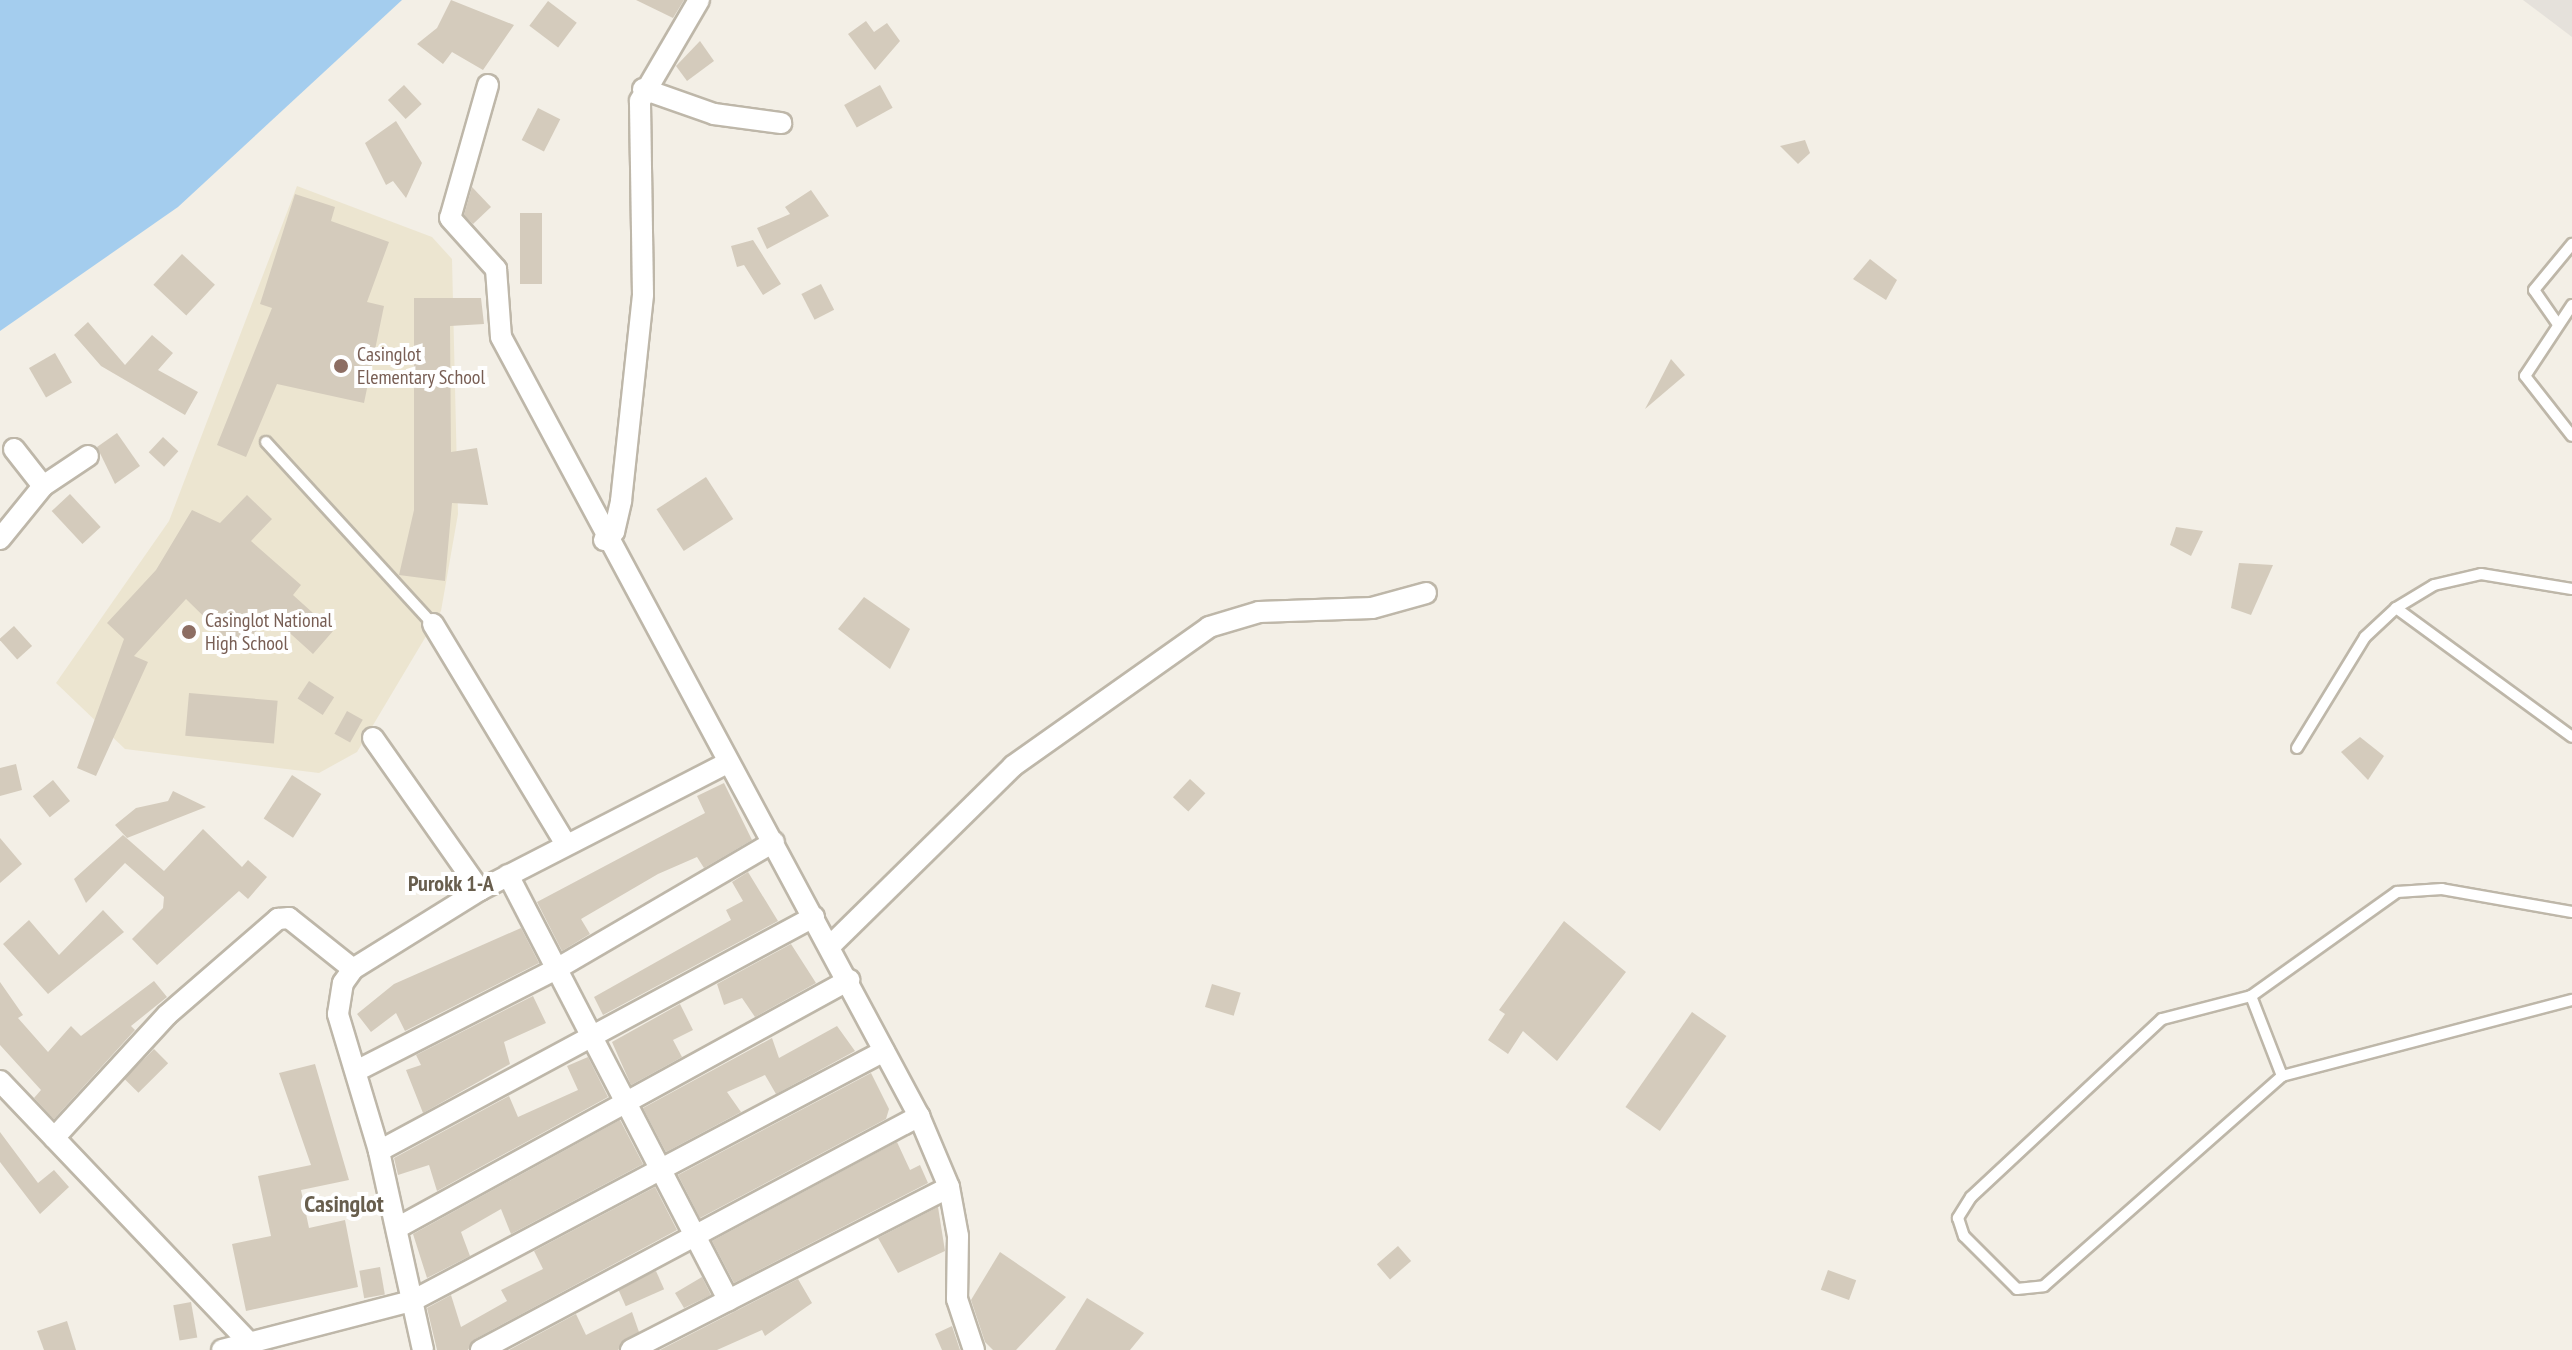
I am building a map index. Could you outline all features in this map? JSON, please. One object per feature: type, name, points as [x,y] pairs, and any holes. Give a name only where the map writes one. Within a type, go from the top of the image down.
[{"type":"street","points":[[604,540],[614,532],[621,501],[643,295],[643,89],[699,0]]},
{"type":"street","points":[[488,85],[450,218],[496,269],[501,337],[604,540],[831,945],[919,1116],[949,1187],[958,1236],[957,1299],[974,1350]]},
{"type":"street","points":[[643,89],[714,114],[781,123]]},
{"type":"street","points":[[14,449],[43,486]]},
{"type":"street","points":[[0,539],[43,486],[88,456]]},
{"type":"street","points":[[831,945],[1013,766],[1209,627],[1259,612],[1372,608],[1426,593]]},
{"type":"street","points":[[433,624],[565,843]]},
{"type":"street","points":[[373,738],[480,890]]},
{"type":"street","points":[[423,1350],[379,1151],[358,1070],[338,1014],[353,969],[480,890],[565,843],[727,763]]},
{"type":"street","points":[[358,1070],[558,968],[774,842]]},
{"type":"street","points":[[508,875],[698,1233],[728,1300]]},
{"type":"street","points":[[379,1151],[814,917]]},
{"type":"street","points":[[54,1138],[167,1015],[278,919],[289,918],[353,969]]},
{"type":"street","points":[[397,1228],[849,980]]},
{"type":"street","points":[[222,1350],[412,1301],[661,1166],[884,1051]]},
{"type":"street","points":[[0,1081],[248,1341]]},
{"type":"street","points":[[481,1350],[919,1116]]},
{"type":"street","points":[[631,1350],[949,1187]]},
{"type":"lane","points":[[2557,323],[2534,290],[2572,244]]},
{"type":"lane","points":[[2572,305],[2557,323],[2525,376],[2572,436]]},
{"type":"lane","points":[[266,442],[433,624]]},
{"type":"lane","points":[[2297,748],[2365,637],[2396,608],[2434,585],[2481,574],[2572,589]]},
{"type":"lane","points":[[2396,608],[2572,737]]},
{"type":"lane","points":[[2572,912],[2442,889],[2397,892],[2251,996],[2162,1019],[1971,1197],[1958,1218],[1964,1236],[2017,1289],[2044,1286],[2282,1076],[2572,1000]]},
{"type":"lane","points":[[2251,996],[2282,1076]]},
{"type":"shaded area","points":[[2523,0],[2572,0],[2572,37]]},
{"type":"shaded area","name":"Casinglot Elementary School","points":[[297,186],[432,237],[452,259],[458,514],[441,611],[357,752],[319,773],[125,749],[56,683],[169,521]]},
{"type":"water","points":[[0,0],[402,0],[178,207],[0,331]]},
{"type":"building","points":[[451,0],[514,25],[483,70],[452,52],[443,64],[417,44],[437,28]]},
{"type":"building","points":[[636,0],[684,0],[673,18]]},
{"type":"building","points":[[548,1],[577,23],[558,47],[529,26]]},
{"type":"building","points":[[866,21],[874,32],[887,23],[900,41],[875,70],[848,34]]},
{"type":"building","points":[[700,41],[714,61],[687,81],[676,66]]},
{"type":"building","points":[[404,85],[422,104],[406,119],[388,100]]},
{"type":"building","points":[[880,85],[893,108],[857,128],[844,105]]},
{"type":"building","points":[[538,108],[560,119],[544,151],[522,140]]},
{"type":"building","points":[[396,121],[422,163],[406,198],[393,181],[386,185],[365,143]]},
{"type":"building","points":[[1805,140],[1810,153],[1798,164],[1780,146]]},
{"type":"building","points":[[472,187],[491,207],[473,224],[464,215]]},
{"type":"building","points":[[811,190],[829,216],[767,249],[757,228],[790,214],[785,207]]},
{"type":"building","points":[[295,194],[335,207],[331,221],[389,242],[367,302],[384,306],[364,403],[277,384],[246,457],[217,445],[272,308],[260,304]]},
{"type":"building","points":[[520,213],[542,213],[542,284],[520,284]]},
{"type":"building","points":[[753,240],[781,284],[763,295],[744,265],[737,267],[731,246]]},
{"type":"building","points":[[182,254],[215,285],[186,315],[153,285]]},
{"type":"building","points":[[1870,259],[1897,280],[1886,300],[1853,279]]},
{"type":"building","points":[[821,284],[834,310],[815,320],[801,294]]},
{"type":"building","points":[[414,298],[481,298],[484,324],[450,326],[451,452],[477,448],[488,505],[452,503],[445,581],[399,575],[414,510]]},
{"type":"building","points":[[88,322],[125,365],[152,335],[173,353],[158,370],[198,392],[185,415],[101,366],[74,335]]},
{"type":"building","points":[[55,353],[72,382],[46,397],[29,368]]},
{"type":"building","points":[[1671,359],[1685,375],[1645,409]]},
{"type":"building","points":[[117,433],[140,466],[115,484],[97,447]]},
{"type":"building","points":[[163,437],[178,451],[164,467],[149,452]]},
{"type":"building","points":[[706,477],[733,519],[684,551],[657,509]]},
{"type":"building","points":[[70,494],[101,527],[82,544],[52,511]]},
{"type":"building","points":[[247,495],[272,519],[251,541],[301,585],[293,595],[333,631],[313,654],[271,616],[238,650],[186,599],[134,656],[148,662],[96,776],[77,768],[124,639],[107,623],[156,570],[192,510],[220,523]]},
{"type":"building","points":[[2176,527],[2203,531],[2191,556],[2170,545]]},
{"type":"building","points":[[2239,563],[2273,565],[2251,615],[2231,608]]},
{"type":"building","points":[[864,597],[910,629],[890,669],[838,629]]},
{"type":"building","points":[[14,626],[32,646],[17,659],[0,640]]},
{"type":"building","points":[[309,681],[334,697],[323,715],[298,699]]},
{"type":"building","points":[[189,693],[278,701],[274,744],[185,736]]},
{"type":"building","points":[[347,711],[363,720],[350,742],[334,734]]},
{"type":"building","points":[[2360,737],[2384,756],[2368,780],[2341,752]]},
{"type":"building","points":[[16,764],[22,790],[0,796],[0,768]]},
{"type":"building","points":[[292,775],[321,794],[293,838],[264,819]]},
{"type":"building","points":[[1190,779],[1205,793],[1188,812],[1173,797]]},
{"type":"building","points":[[53,780],[70,801],[50,817],[33,796]]},
{"type":"building","points":[[724,783],[752,840],[704,868],[697,857],[658,874],[581,919],[590,934],[562,951],[537,902],[705,813],[697,796]]},
{"type":"building","points":[[173,791],[206,807],[127,838],[115,825],[136,808],[168,801]]},
{"type":"building","points":[[203,829],[242,867],[248,860],[267,877],[248,899],[239,891],[157,965],[132,939],[163,908],[164,897],[125,863],[86,903],[74,879],[123,835],[164,871]]},
{"type":"building","points":[[0,838],[22,864],[0,883]]},
{"type":"building","points":[[748,872],[778,921],[603,1015],[594,997],[731,920],[726,910],[743,901],[732,882]]},
{"type":"building","points":[[103,910],[124,932],[48,994],[3,944],[29,920],[59,955]]},
{"type":"building","points":[[1564,921],[1626,972],[1557,1061],[1523,1031],[1508,1054],[1488,1040],[1505,1014],[1499,1010]]},
{"type":"building","points":[[521,928],[539,963],[405,1031],[396,1013],[371,1032],[357,1014],[394,984]]},
{"type":"building","points":[[791,944],[816,983],[755,1017],[742,998],[724,1005],[717,984]]},
{"type":"building","points":[[154,981],[167,997],[131,1026],[135,1030],[54,1119],[34,1098],[41,1090],[0,1045],[0,982],[23,1015],[18,1018],[48,1052],[71,1026],[81,1036]]},
{"type":"building","points":[[1212,984],[1241,993],[1234,1016],[1205,1007]]},
{"type":"building","points":[[533,996],[546,1023],[504,1042],[510,1064],[423,1113],[406,1070],[421,1065],[416,1055]]},
{"type":"building","points":[[680,1004],[693,1030],[673,1040],[682,1057],[631,1085],[612,1042]]},
{"type":"building","points":[[1692,1012],[1726,1036],[1660,1131],[1625,1107]]},
{"type":"building","points":[[837,1026],[855,1051],[776,1094],[765,1075],[727,1092],[741,1112],[666,1152],[643,1108],[772,1038],[779,1058]]},
{"type":"building","points":[[154,1049],[168,1063],[138,1093],[124,1079]]},
{"type":"building","points":[[588,1057],[608,1097],[437,1191],[429,1165],[398,1175],[394,1158],[509,1096],[518,1117],[578,1090],[567,1066]]},
{"type":"building","points":[[315,1064],[349,1180],[301,1190],[309,1228],[345,1220],[358,1287],[246,1311],[232,1244],[271,1236],[258,1176],[311,1165],[279,1073]]},
{"type":"building","points":[[871,1073],[889,1109],[886,1119],[700,1218],[678,1175]]},
{"type":"building","points":[[620,1120],[643,1164],[511,1234],[501,1209],[461,1232],[470,1256],[427,1278],[413,1234]]},
{"type":"building","points":[[0,1132],[38,1183],[54,1170],[69,1187],[40,1214],[0,1162]]},
{"type":"building","points":[[897,1142],[910,1170],[920,1165],[928,1183],[734,1283],[712,1241]]},
{"type":"building","points":[[655,1187],[677,1230],[475,1339],[468,1350],[437,1350],[427,1308],[451,1295],[461,1327],[507,1301],[501,1290],[543,1269],[534,1251]]},
{"type":"building","points":[[938,1207],[945,1251],[898,1273],[878,1238]]},
{"type":"building","points":[[1398,1246],[1411,1261],[1390,1279],[1377,1264]]},
{"type":"building","points":[[1000,1252],[1066,1297],[1016,1350],[993,1350],[985,1342],[971,1300]]},
{"type":"building","points":[[380,1267],[385,1295],[364,1298],[359,1271]]},
{"type":"building","points":[[1828,1270],[1856,1280],[1849,1300],[1821,1290]]},
{"type":"building","points":[[656,1271],[664,1289],[626,1306],[618,1288]]},
{"type":"building","points":[[702,1277],[711,1295],[684,1308],[675,1293]]},
{"type":"building","points":[[798,1279],[812,1303],[765,1336],[762,1330],[717,1350],[660,1350]]},
{"type":"building","points":[[1087,1298],[1144,1333],[1130,1350],[1055,1350]]},
{"type":"building","points":[[191,1302],[197,1337],[180,1341],[173,1305]]},
{"type":"building","points":[[632,1312],[639,1332],[618,1350],[509,1350],[576,1314],[586,1335]]},
{"type":"building","points":[[67,1321],[76,1350],[44,1350],[37,1331]]},
{"type":"building","points":[[952,1326],[960,1350],[942,1350],[935,1334]]},
{"type":"place","name":"Casinglot Elementary School","points":[[341,366]]},
{"type":"place","name":"Casinglot National High School","points":[[189,632]]},
{"type":"district","name":"Purokk 1-A","points":[[451,884]]},
{"type":"district","name":"Casinglot","points":[[344,1204]]}]
